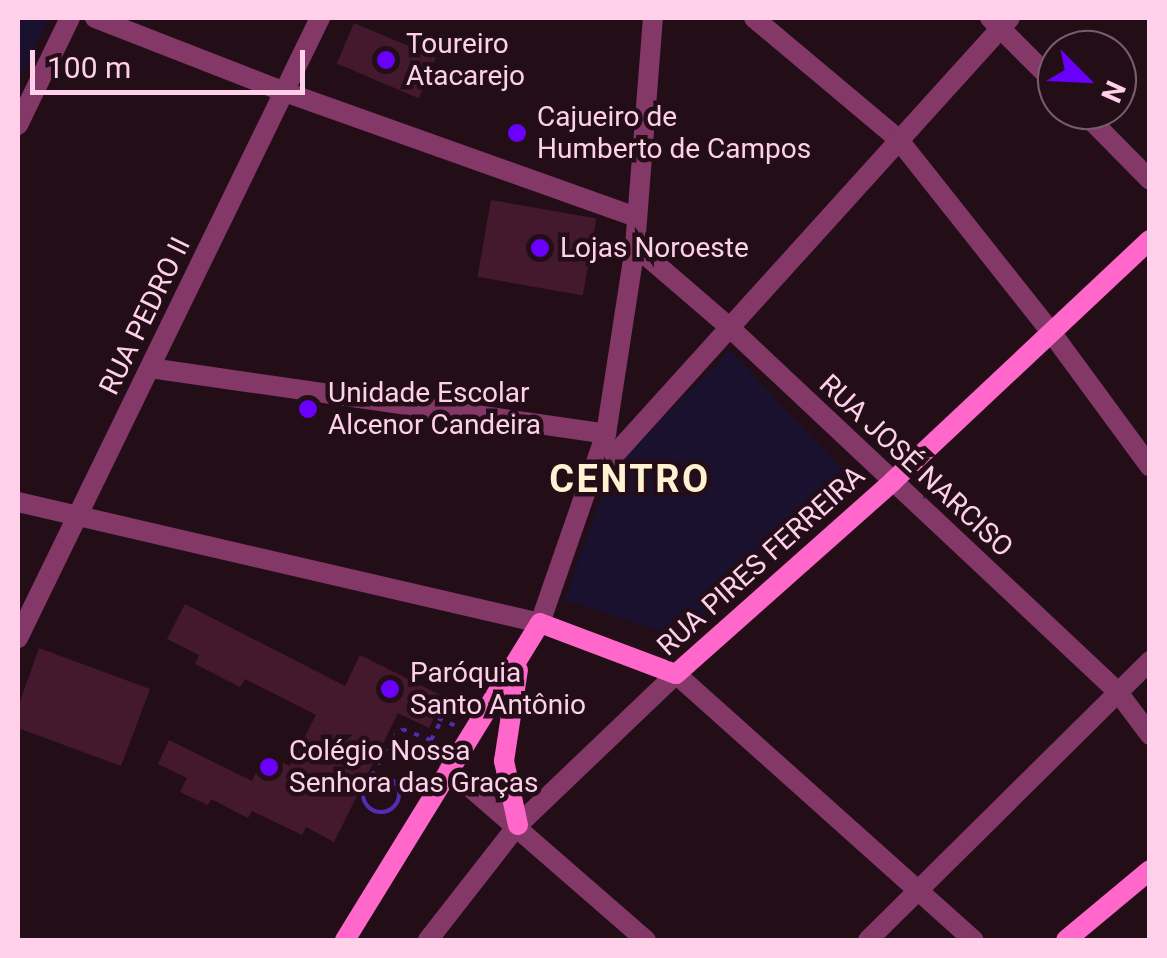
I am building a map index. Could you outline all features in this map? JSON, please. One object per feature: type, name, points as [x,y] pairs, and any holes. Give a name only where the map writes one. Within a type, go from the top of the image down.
[{"type":"main road","name":"RUA PIRES FERREIRA","points":[[676,674],[893,481],[1150,240]]},
{"type":"main road","points":[[344,940],[540,622],[676,674]]},
{"type":"main road","points":[[518,825],[504,761],[520,654]]},
{"type":"main road","points":[[1066,940],[1150,870]]},
{"type":"street","points":[[18,125],[70,18]]},
{"type":"street","points":[[95,18],[284,92],[636,217]]},
{"type":"street","name":"RUA PEDRO II","points":[[18,638],[320,18]]},
{"type":"street","points":[[18,502],[540,622],[606,434],[635,246],[653,18]]},
{"type":"street","points":[[754,18],[898,140],[1051,332],[1150,467]]},
{"type":"street","points":[[594,477],[1000,21],[1037,63]]},
{"type":"street","points":[[1101,130],[1150,180]]},
{"type":"street","name":"RUA JOSÉ NARCISO","points":[[635,246],[728,326],[1117,691],[1150,735]]},
{"type":"street","points":[[150,368],[606,434]]},
{"type":"street","points":[[868,940],[1150,661]]},
{"type":"street","points":[[676,674],[974,940]]},
{"type":"street","name":"RUA PIRES FERREIRA","points":[[428,940],[518,825],[676,674]]},
{"type":"street","points":[[449,770],[518,825],[646,940]]},
{"type":"path","points":[[370,778],[391,778],[398,786],[397,803],[387,812],[376,812],[362,797],[363,786],[391,738],[402,730],[431,740],[442,719]]},
{"type":"shaded area","points":[[18,18],[46,18],[47,22],[18,82]]},
{"type":"shaded area","points":[[730,350],[853,480],[683,639],[565,600],[610,471]]},
{"type":"building","name":"Toureiro Atacarejo","points":[[354,23],[436,58],[419,98],[337,64]]},
{"type":"building","name":"Lojas Noroeste","points":[[491,200],[596,219],[583,295],[477,277]]},
{"type":"building","points":[[185,604],[345,686],[360,655],[444,697],[429,728],[398,713],[334,842],[306,827],[302,835],[252,811],[248,818],[211,799],[208,805],[180,792],[187,778],[158,764],[169,740],[252,781],[265,754],[290,766],[316,715],[245,679],[240,687],[195,664],[199,655],[167,639]]},
{"type":"building","points":[[39,648],[150,689],[121,766],[18,728],[18,707]]},
{"type":"place","name":"Toureiro Atacarejo","points":[[386,60]]},
{"type":"place","name":"Cajueiro de Humberto de Campos","points":[[517,133]]},
{"type":"place","name":"Lojas Noroeste","points":[[540,248]]},
{"type":"place","name":"Unidade Escolar Alcenor Candeira","points":[[308,409]]},
{"type":"place","name":"Paróquia Santo Antônio","points":[[390,689]]},
{"type":"place","name":"Colégio Nossa Senhora das Graças","points":[[269,767]]},
{"type":"district","name":"CENTRO","points":[[630,480]]}]
